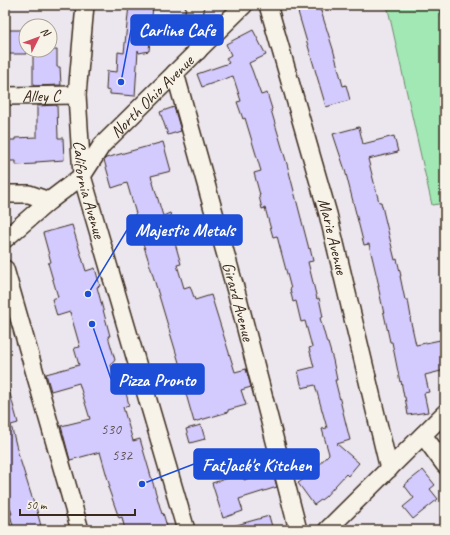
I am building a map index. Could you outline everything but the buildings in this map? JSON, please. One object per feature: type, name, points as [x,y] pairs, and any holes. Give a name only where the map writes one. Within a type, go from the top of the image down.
[{"type":"street","name":"California Avenue","points":[[85,5],[77,95],[82,176],[186,530]]},
{"type":"street","points":[[195,5],[193,32],[198,51]]},
{"type":"street","name":"North Ohio Avenue","points":[[5,239],[49,201],[82,176],[102,146],[244,5]]},
{"type":"street","name":"Marie Avenue","points":[[268,5],[328,214],[389,469]]},
{"type":"street","name":"Girard Avenue","points":[[175,73],[239,302],[298,530]]},
{"type":"street","name":"Alley C","points":[[5,96],[77,95]]},
{"type":"street","points":[[5,194],[29,194],[49,201]]},
{"type":"street","points":[[5,269],[80,530]]},
{"type":"street","points":[[327,530],[445,413]]},
{"type":"street","points":[[423,435],[445,465]]},
{"type":"green space","points":[[385,5],[445,5],[445,203],[432,205],[388,9]]},
{"type":"waterway","points":[[440,5],[445,21]]},
{"type":"place","name":"Carline Cafe","points":[[121,82]]},
{"type":"place","name":"Majestic Metals","points":[[88,294]]},
{"type":"place","name":"Pizza Pronto","points":[[92,324]]},
{"type":"place","name":"FatJack's Kitchen","points":[[142,484]]}]
